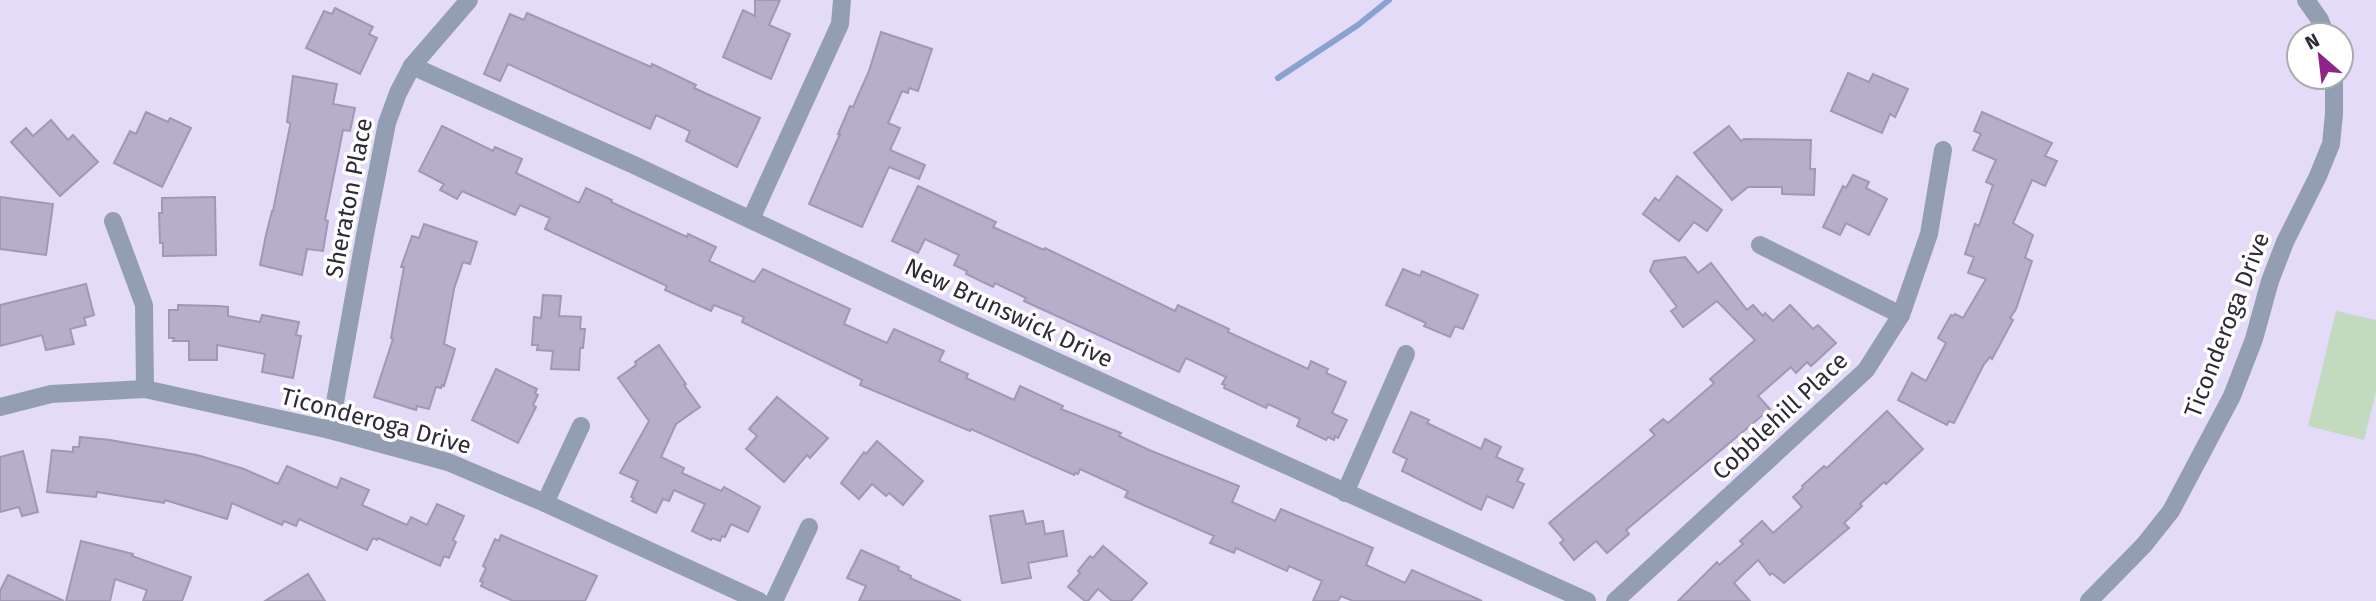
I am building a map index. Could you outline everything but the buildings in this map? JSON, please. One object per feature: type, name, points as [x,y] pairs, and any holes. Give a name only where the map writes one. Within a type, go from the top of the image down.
[{"type":"street","name":"Sheraton Place","points":[[330,430],[387,123],[412,65],[469,0]]},
{"type":"street","points":[[751,219],[840,24],[842,0]]},
{"type":"street","points":[[2306,0],[2320,21]]},
{"type":"street","name":"New Brunswick Drive","points":[[412,65],[751,219],[971,323],[1587,601]]},
{"type":"street","name":"Ticonderoga Drive","points":[[2090,601],[2144,545],[2171,511],[2232,396],[2254,339],[2270,281],[2285,242],[2331,144],[2334,91]]},
{"type":"street","name":"Cobblehill Place","points":[[1615,601],[1866,370],[1901,315],[1929,233],[1943,150]]},
{"type":"street","points":[[113,221],[144,305],[145,389]]},
{"type":"street","points":[[1760,245],[1901,315]]},
{"type":"street","points":[[1345,493],[1406,354]]},
{"type":"street","name":"Ticonderoga Drive","points":[[0,407],[51,394],[145,389],[330,430],[448,462],[545,503],[759,601]]},
{"type":"street","points":[[545,503],[581,426]]},
{"type":"street","points":[[774,601],[808,527]]},
{"type":"green space","points":[[2336,311],[2376,320],[2376,392],[2364,440],[2308,426]]},
{"type":"waterway","points":[[1278,78],[1358,25],[1389,0]]}]
